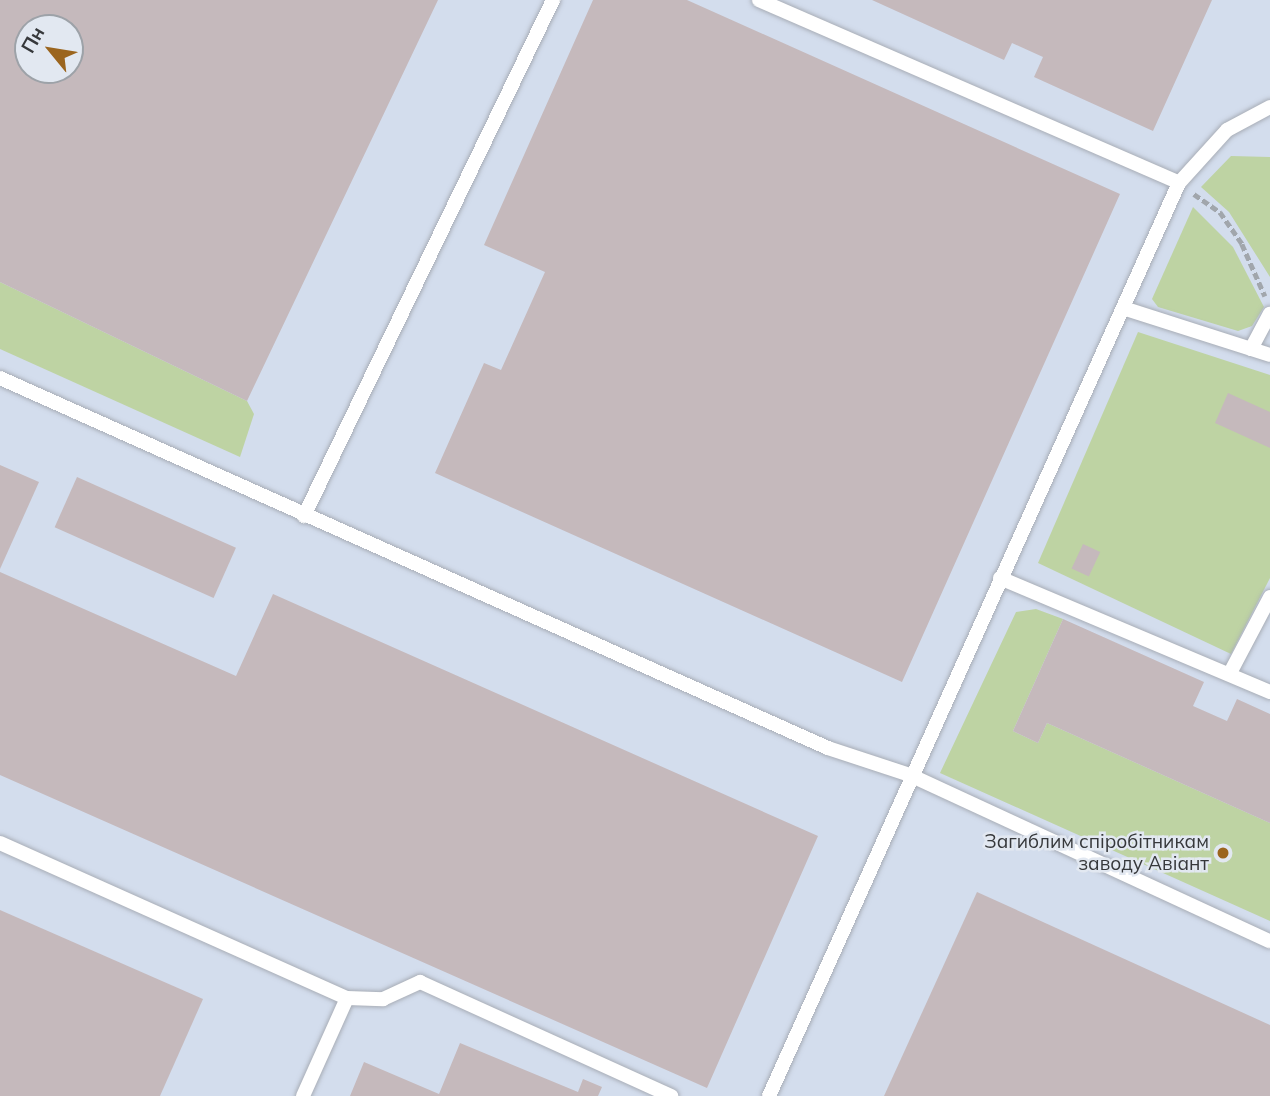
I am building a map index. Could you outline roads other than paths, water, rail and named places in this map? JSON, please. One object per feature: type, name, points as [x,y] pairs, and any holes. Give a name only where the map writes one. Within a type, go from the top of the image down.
[{"type":"lane","points":[[304,516],[553,0]]},
{"type":"lane","points":[[759,0],[1179,183]]},
{"type":"lane","points":[[769,1096],[910,775],[1179,183],[1227,130],[1270,107]]},
{"type":"lane","points":[[1123,308],[1270,355]]},
{"type":"lane","points":[[1251,349],[1270,314]]},
{"type":"lane","points":[[0,377],[304,516],[828,748],[910,775],[1270,942]]},
{"type":"lane","points":[[1000,578],[1270,692]]},
{"type":"lane","points":[[1230,673],[1270,597]]},
{"type":"lane","points":[[0,843],[347,998],[383,999],[420,982],[671,1096]]},
{"type":"lane","points":[[303,1096],[347,998]]},
{"type":"place","name":"Загиблим спіробітникам заводу Авіант","points":[[1223,853]]}]
